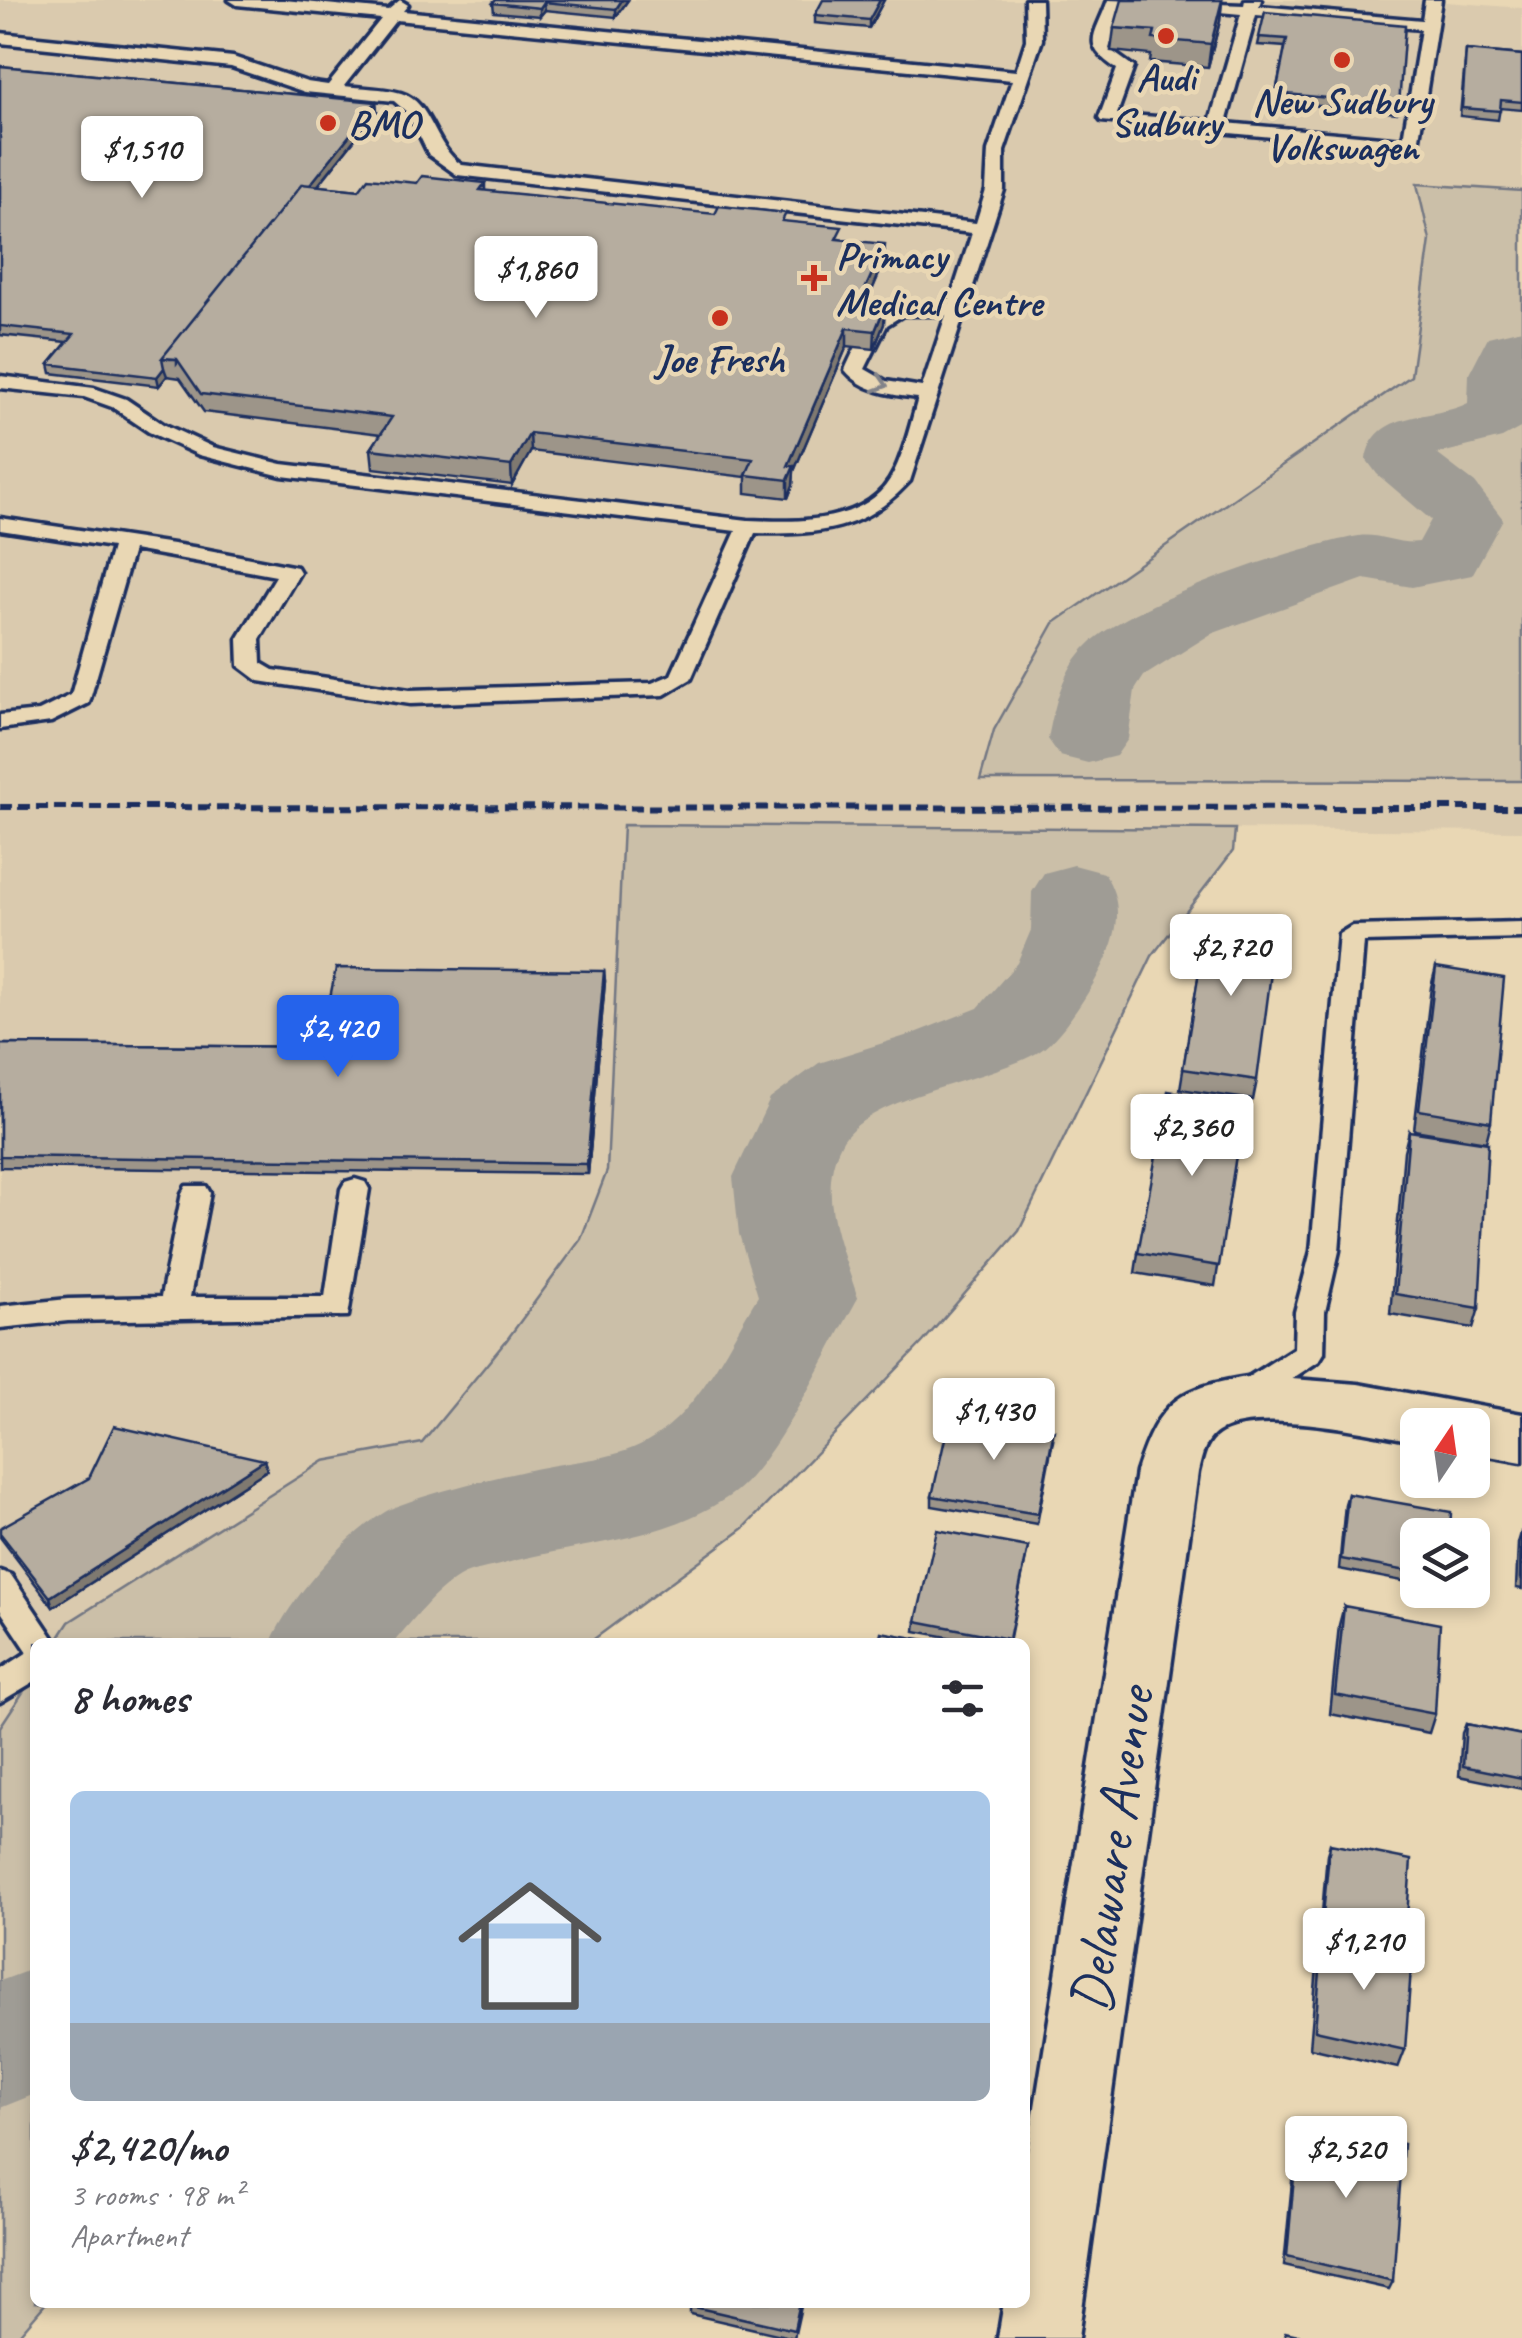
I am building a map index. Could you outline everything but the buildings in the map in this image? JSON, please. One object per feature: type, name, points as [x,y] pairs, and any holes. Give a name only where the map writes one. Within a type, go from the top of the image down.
[{"type":"street","points":[[1238,1399],[1281,1399],[1400,1417]]},
{"type":"street","name":"Delaware Avenue","points":[[1038,2338],[1167,1472],[1176,1443],[1196,1414],[1238,1399]]},
{"type":"street","points":[[1490,1432],[1522,1438]]},
{"type":"lane","points":[[236,0],[1022,76]]},
{"type":"lane","points":[[332,89],[404,0]]},
{"type":"lane","points":[[0,382],[87,392],[119,403],[156,428],[206,452],[282,470],[748,526],[812,529],[868,511],[886,498],[903,477],[995,190],[996,151],[1034,40],[1033,0]]},
{"type":"lane","points":[[1116,0],[1100,44],[1102,51],[1126,68],[1107,118],[1410,144],[1432,0]]},
{"type":"lane","points":[[1127,0],[1252,5],[1428,25]]},
{"type":"lane","points":[[1217,127],[1252,5]]},
{"type":"lane","points":[[0,38],[233,62],[294,85],[398,97],[418,112],[429,147],[440,161],[457,170],[982,229]]},
{"type":"lane","points":[[929,394],[859,377],[855,370],[876,322],[886,313],[922,308],[956,310]]},
{"type":"lane","points":[[0,524],[290,572],[249,639],[250,666],[267,676],[332,688],[438,696],[656,690],[680,679],[748,526]]},
{"type":"lane","points":[[0,722],[40,720],[67,709],[81,698],[124,543]]},
{"type":"lane","points":[[1238,1399],[1309,1353],[1310,1312],[1325,1251],[1352,934],[1522,930]]},
{"type":"lane","points":[[0,1317],[68,1310],[338,1308],[355,1190]]},
{"type":"lane","points":[[173,1308],[196,1193]]},
{"type":"lane","points":[[0,1584],[37,1638]]},
{"type":"lane","points":[[0,1688],[30,1667]]},
{"type":"shaded area","points":[[0,0],[1421,0],[1522,8],[1522,191],[1417,184],[1430,240],[1411,376],[1054,623],[980,779],[1522,781],[1522,831],[623,825],[607,1171],[581,1238],[506,1341],[422,1443],[324,1461],[70,1622],[59,1638],[30,1638],[30,1682],[0,1727]]},
{"type":"shaded area","points":[[1417,184],[1522,191],[1522,781],[980,780],[994,730],[1054,623],[1411,376],[1430,240]]},
{"type":"shaded area","points":[[623,825],[1235,829],[1233,851],[1152,956],[1019,1231],[923,1342],[744,1528],[595,1638],[59,1638],[69,1622],[324,1461],[422,1443],[506,1341],[581,1239],[607,1171]]},
{"type":"shaded area","points":[[30,1682],[30,2308],[42,2308],[16,2338],[0,2338],[0,1727]]},
{"type":"waterway","points":[[1088,739],[1096,690],[1117,660],[1184,618],[1314,570],[1363,557],[1412,565],[1446,560],[1467,519],[1450,498],[1401,459],[1403,445],[1428,434],[1478,424],[1502,410],[1502,374],[1511,351],[1522,349]]},
{"type":"waterway","points":[[330,1638],[380,1581],[424,1543],[537,1511],[644,1494],[700,1461],[728,1431],[808,1298],[788,1234],[781,1177],[803,1122],[852,1085],[944,1056],[1010,1029],[1057,974],[1074,930],[1074,892]]},
{"type":"waterway","points":[[0,2048],[30,2030]]},
{"type":"railway","points":[[0,807],[1522,808]]},
{"type":"place","name":"Audi Sudbury","points":[[1166,36]]},
{"type":"place","name":"New Sudbury Volkswagen","points":[[1342,60]]},
{"type":"place","name":"BMO","points":[[328,123]]},
{"type":"place","name":"Primacy Medical Centre","points":[[814,278]]},
{"type":"place","name":"Joe Fresh","points":[[720,318]]}]
